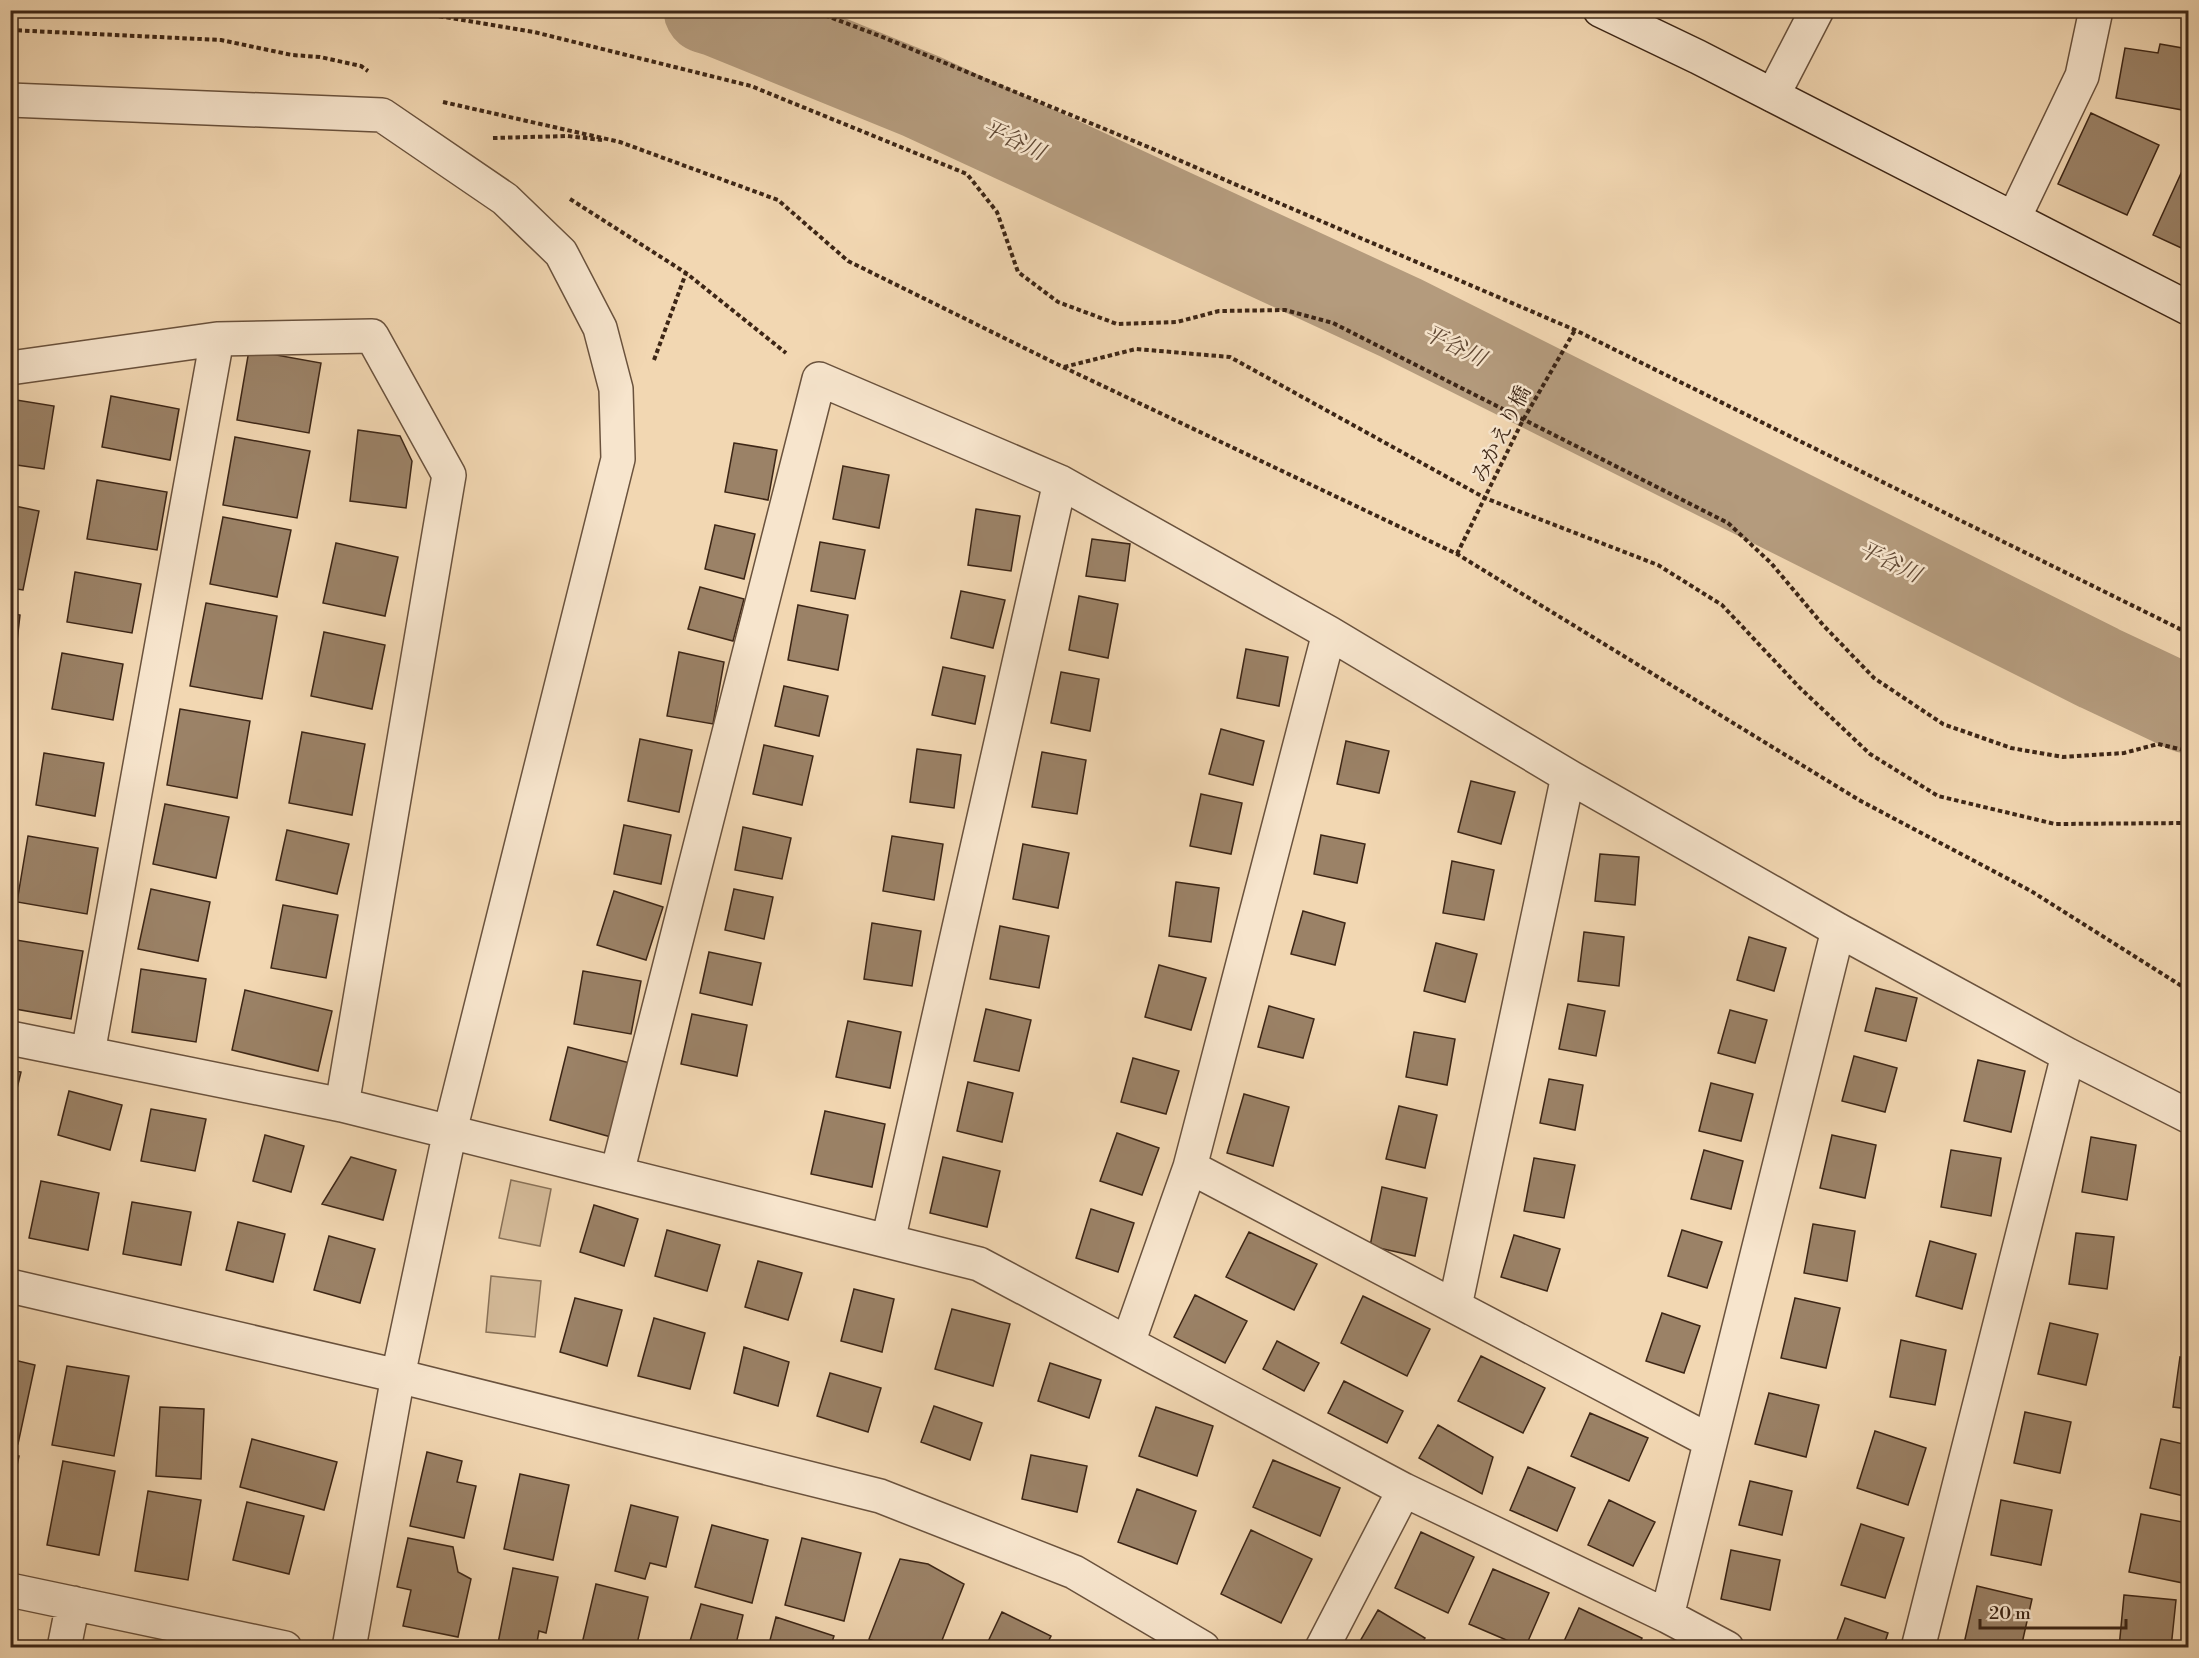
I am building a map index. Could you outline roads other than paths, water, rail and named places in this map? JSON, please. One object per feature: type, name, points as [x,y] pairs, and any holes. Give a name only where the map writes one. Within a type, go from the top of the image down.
[{"type":"street","points":[[1600,10],[1773,95],[2188,308]]},
{"type":"street","points":[[1773,95],[1817,10]]},
{"type":"street","points":[[2014,218],[2082,76],[2096,10]]},
{"type":"street","points":[[10,100],[382,115],[505,199],[561,254],[600,328],[616,389],[618,459],[450,1131],[398,1376],[349,1647]]},
{"type":"street","points":[[10,368],[217,339],[372,336],[448,475],[342,1105]]},
{"type":"street","points":[[88,1053],[217,339]]},
{"type":"street","points":[[617,1173],[819,380],[1060,482],[1329,633],[1568,776],[1838,930],[2068,1055],[2188,1116]]},
{"type":"street","points":[[888,1241],[1060,482]]},
{"type":"street","points":[[1128,1343],[1190,1167],[1329,633]]},
{"type":"street","points":[[1455,1306],[1568,776]]},
{"type":"street","points":[[1667,1616],[1838,930]]},
{"type":"street","points":[[10,1038],[342,1105],[979,1264],[1404,1490],[1727,1647]]},
{"type":"street","points":[[1918,1647],[2068,1055]]},
{"type":"street","points":[[1190,1167],[1710,1441]]},
{"type":"street","points":[[10,1286],[398,1376],[880,1496],[1074,1572],[1203,1647]]},
{"type":"street","points":[[1322,1647],[1404,1490]]},
{"type":"street","points":[[10,1590],[285,1647]]},
{"type":"street","points":[[64,1647],[73,1604]]},
{"type":"waterway","name":"平谷川","points":[[707,10],[921,96],[1401,318],[2099,668],[2188,710]]}]
